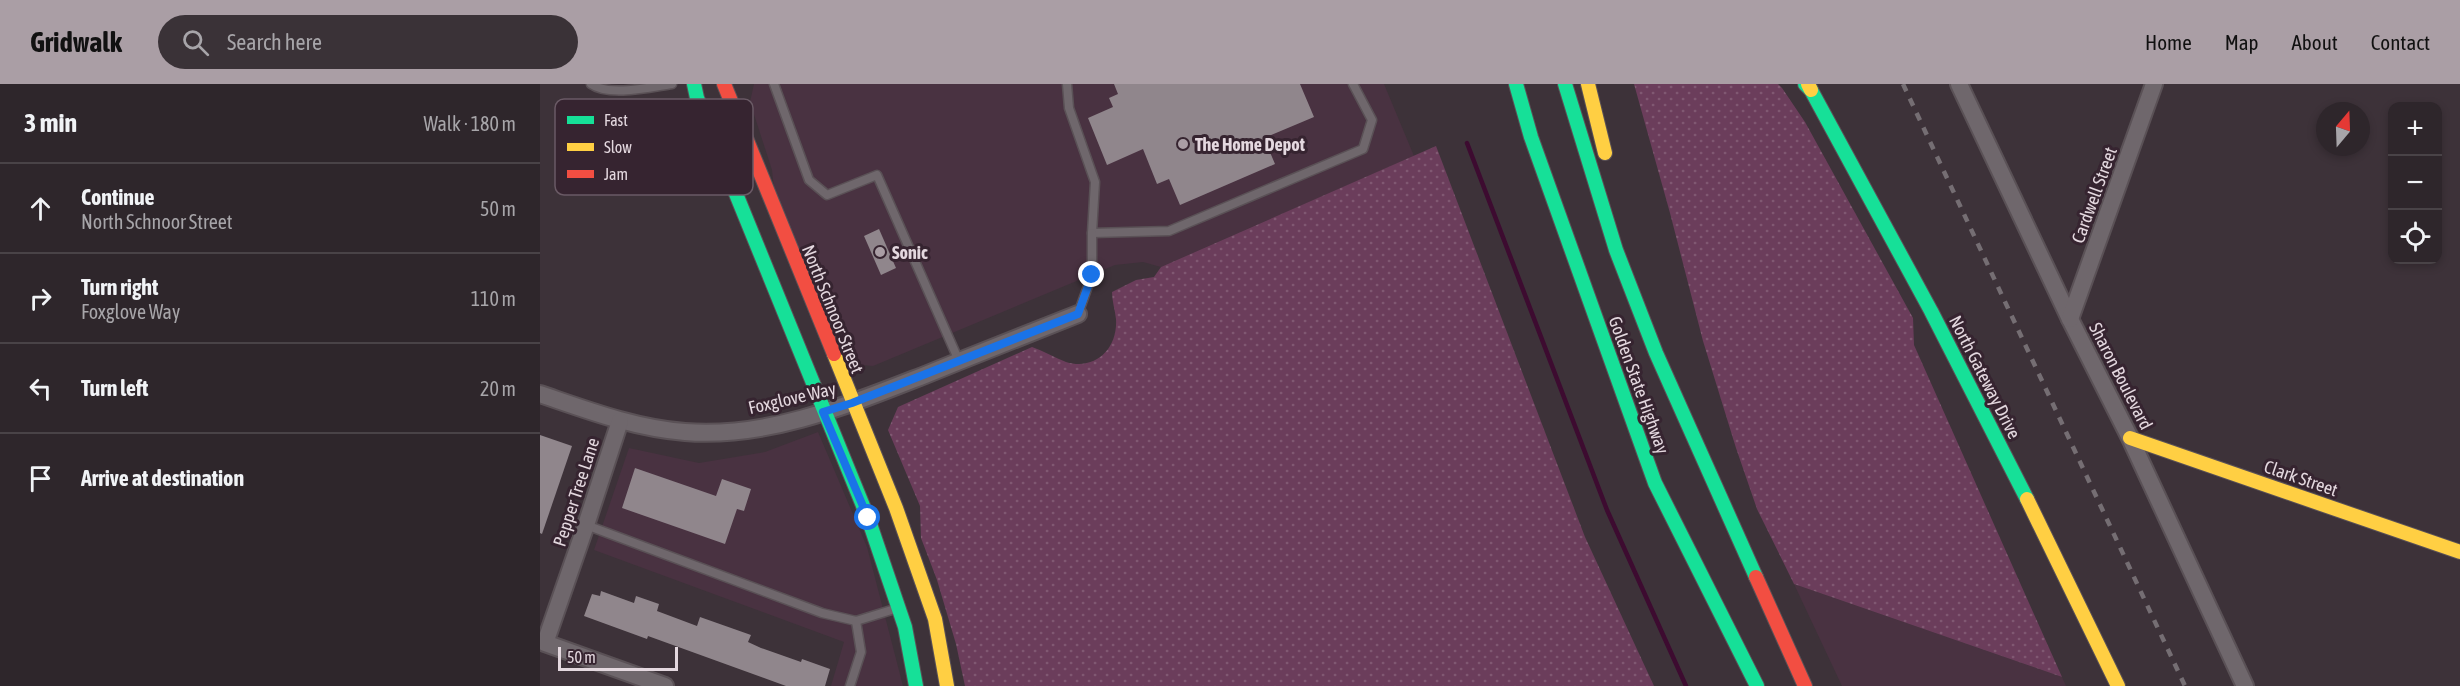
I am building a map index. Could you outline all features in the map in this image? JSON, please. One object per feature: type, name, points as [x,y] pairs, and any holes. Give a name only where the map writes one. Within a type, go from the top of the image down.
[{"type":"main road","points":[[694,84],[697,99]]},
{"type":"main road","points":[[704,84],[712,99]]},
{"type":"main road","name":"North Schnoor Street","points":[[724,84],[730,99]]},
{"type":"main road","name":"Golden State Highway","points":[[1516,84],[1535,148],[1655,483],[1757,686]]},
{"type":"main road","name":"Golden State Highway","points":[[1565,84],[1616,250],[1656,353],[1805,686]]},
{"type":"main road","points":[[1588,84],[1608,163]]},
{"type":"main road","name":"North Gateway Drive","points":[[1808,86],[1931,311],[2032,508],[2118,686]]},
{"type":"main road","name":"North Schnoor Street","points":[[753,156],[896,507],[935,620],[947,686]]},
{"type":"main road","points":[[736,195],[868,518],[905,627],[916,686]]},
{"type":"main road","points":[[1628,241],[1656,353]]},
{"type":"main road","name":"Clark Street","points":[[2130,438],[2460,552]]},
{"type":"street","name":"Sharon Boulevard","points":[[1959,84],[2070,319],[2130,438],[2245,686]]},
{"type":"street","name":"Cardwell Street","points":[[2070,319],[2154,84]]},
{"type":"street","name":"Foxglove Way","points":[[540,394],[620,421],[684,432],[725,432],[823,412],[852,403],[1078,314]]},
{"type":"street","name":"Pepper Tree Lane","points":[[620,421],[545,643],[665,686]]},
{"type":"lane","points":[[591,84],[599,90],[615,91],[672,84]]},
{"type":"lane","points":[[774,84],[809,180],[827,195],[877,175],[959,361]]},
{"type":"lane","points":[[1067,84],[1069,108],[1095,182],[1092,275],[1078,314]]},
{"type":"lane","points":[[1092,234],[1169,231],[1363,149],[1372,120],[1353,84]]},
{"type":"lane","points":[[586,525],[822,613],[856,621],[899,608]]},
{"type":"lane","points":[[850,686],[861,652],[856,621]]},
{"type":"shaded area","points":[[754,84],[1384,84],[1414,156],[1161,267],[1143,262],[1115,265],[873,366],[862,365],[854,358],[842,333],[828,320],[775,197],[772,170],[753,111],[753,99],[751,99]]},
{"type":"shaded area","points":[[1634,84],[1778,84],[1782,88],[1805,122],[1913,318],[1914,345],[2062,677],[1794,584],[1757,509],[1736,448],[1703,341]]},
{"type":"shaded area","points":[[1436,146],[1585,537],[1654,686],[965,686],[956,644],[937,580],[921,538],[920,506],[888,430],[898,407],[1032,347],[1066,362],[1077,364],[1095,360],[1109,348],[1116,330],[1112,292],[1136,280],[1154,277],[1161,267]]},
{"type":"shaded area","points":[[818,432],[867,547],[903,686],[831,686],[844,642],[594,550],[629,448],[699,463],[765,452]]},
{"type":"shaded area","points":[[1794,584],[2062,677],[2066,686],[1842,686]]},
{"type":"building","name":"The Home Depot","points":[[1114,84],[1300,84],[1314,117],[1264,138],[1275,164],[1180,205],[1169,179],[1157,184],[1143,149],[1107,165],[1088,118],[1113,107],[1109,98],[1118,94]]},
{"type":"building","name":"Sonic","points":[[879,229],[896,268],[881,275],[864,236]]},
{"type":"building","points":[[540,435],[572,446],[542,534],[540,533]]},
{"type":"building","points":[[635,468],[716,496],[722,479],[751,489],[744,511],[737,509],[725,544],[622,508]]},
{"type":"building","points":[[601,591],[634,603],[636,596],[659,604],[657,611],[697,626],[700,617],[751,635],[748,642],[761,648],[830,669],[825,686],[786,686],[648,636],[647,639],[584,616],[592,594],[600,596]]},
{"type":"waterway","points":[[1467,143],[1607,510],[1686,686]]},
{"type":"railway","points":[[1903,84],[2185,686]]},
{"type":"traffic: fast","points":[[694,84],[697,99]]},
{"type":"traffic: fast","points":[[1516,84],[1531,137],[1655,483],[1757,686]]},
{"type":"traffic: fast","points":[[1565,84],[1616,250],[1656,353],[1756,577]]},
{"type":"traffic: fast","points":[[1805,84],[1811,90],[1931,311],[2027,499]]},
{"type":"traffic: fast","points":[[736,195],[868,518],[905,627],[916,686]]},
{"type":"traffic: slow","points":[[1588,84],[1605,153]]},
{"type":"traffic: slow","points":[[1808,84],[1811,90]]},
{"type":"traffic: slow","points":[[834,354],[896,508],[935,619],[947,686]]},
{"type":"traffic: slow","points":[[2130,438],[2460,552]]},
{"type":"traffic: slow","points":[[2027,499],[2118,686]]},
{"type":"traffic: jam","points":[[724,84],[730,99]]},
{"type":"traffic: jam","points":[[753,155],[834,354]]},
{"type":"traffic: jam","points":[[1756,577],[1805,686]]},
{"type":"place","name":"The Home Depot","points":[[1183,144]]},
{"type":"place","name":"Sonic","points":[[880,252]]},
{"type":"route","points":[[868,518],[823,412],[852,403],[1078,314],[1092,275]]}]
